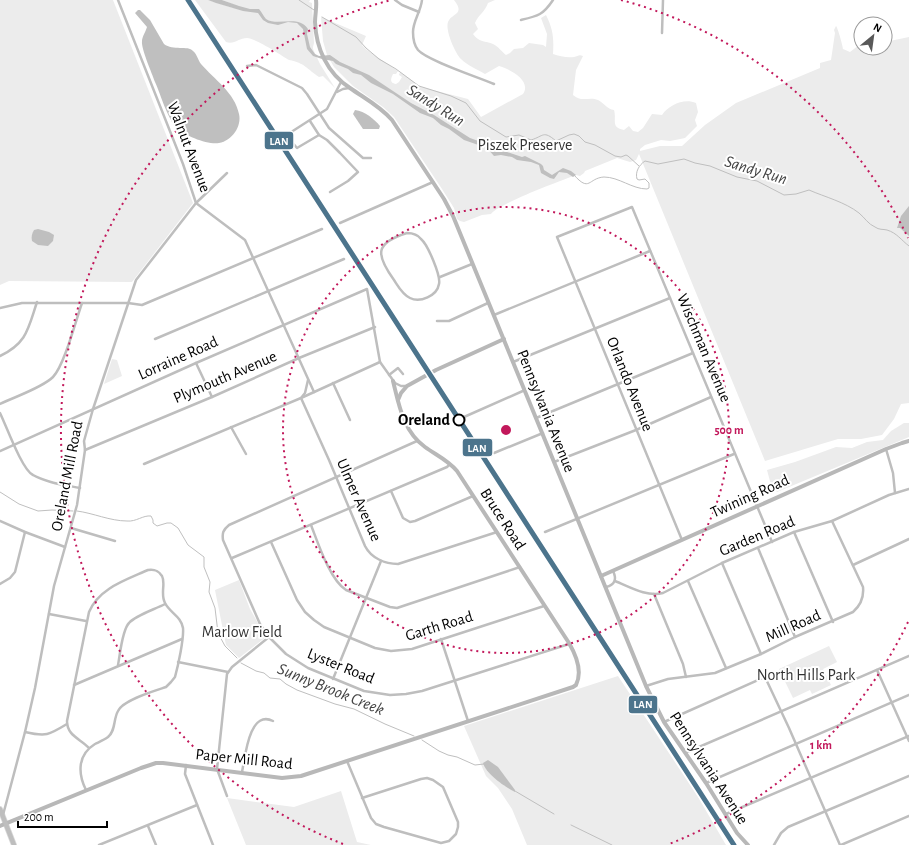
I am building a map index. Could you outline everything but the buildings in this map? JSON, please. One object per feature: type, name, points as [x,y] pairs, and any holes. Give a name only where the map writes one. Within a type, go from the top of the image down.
[{"type":"main road","points":[[0,809],[14,845]]},
{"type":"street","name":"Walnut Avenue","points":[[118,0],[180,158],[196,203],[245,240],[285,325],[314,392]]},
{"type":"street","name":"Pennsylvania Avenue","points":[[316,0],[315,21],[317,38],[326,63],[341,82],[380,108],[388,116],[433,182],[453,216],[646,686],[664,722],[706,783],[737,833],[748,845]]},
{"type":"street","points":[[395,0],[402,5],[419,12]]},
{"type":"street","points":[[422,0],[413,26],[415,45],[419,50],[431,58],[494,84]]},
{"type":"street","points":[[521,20],[536,17],[542,14],[553,0]]},
{"type":"street","points":[[662,33],[663,0]]},
{"type":"street","points":[[247,66],[256,65],[297,85],[307,94],[333,132],[363,158],[371,158]]},
{"type":"street","points":[[319,135],[297,148],[287,136],[327,110],[341,82]]},
{"type":"street","points":[[336,92],[349,88]]},
{"type":"street","points":[[310,121],[319,135],[327,140],[358,172],[348,181],[330,192]]},
{"type":"street","name":"Oreland Mill Road","points":[[3,816],[26,732],[54,586],[76,510],[85,450],[84,442],[93,409],[136,280],[196,203],[228,173]]},
{"type":"street","points":[[340,223],[433,182]]},
{"type":"street","name":"Orlando Avenue","points":[[632,206],[557,238],[682,540]]},
{"type":"street","name":"Wischman Avenue","points":[[632,206],[734,454],[772,542]]},
{"type":"street","points":[[0,308],[12,304],[37,302],[128,303],[142,305],[322,229]]},
{"type":"street","points":[[407,233],[415,235],[425,244],[440,277],[439,286],[434,293],[422,299],[411,299],[403,293],[384,265],[381,256],[383,249],[389,240],[407,233]]},
{"type":"street","points":[[494,315],[650,251]]},
{"type":"street","points":[[155,339],[344,259]]},
{"type":"street","points":[[440,277],[473,264]]},
{"type":"street","name":"Lorraine Road","points":[[0,451],[196,363],[367,289],[374,327]]},
{"type":"street","points":[[513,362],[670,298]]},
{"type":"street","points":[[0,356],[13,349],[22,341],[37,302]]},
{"type":"street","points":[[0,404],[45,383],[53,377],[60,365],[82,303]]},
{"type":"street","points":[[437,322],[449,321],[489,303]]},
{"type":"street","points":[[374,327],[380,362],[393,381],[399,386],[406,386]]},
{"type":"street","name":"Plymouth Avenue","points":[[85,450],[374,327]]},
{"type":"street","points":[[398,401],[406,386],[436,370],[504,339]]},
{"type":"street","points":[[536,418],[693,353]]},
{"type":"street","points":[[144,464],[314,392],[380,362]]},
{"type":"street","points":[[196,363],[212,397]]},
{"type":"street","points":[[389,375],[398,368],[403,374]]},
{"type":"street","points":[[300,398],[305,393],[308,380]]},
{"type":"street","name":"Bruce Road","points":[[393,381],[404,422],[418,441],[450,464],[457,471],[569,643],[578,661],[578,683]]},
{"type":"street","points":[[333,383],[350,420]]},
{"type":"street","points":[[464,417],[525,390]]},
{"type":"street","points":[[553,462],[636,430],[711,397]]},
{"type":"street","name":"Ulmer Avenue","points":[[300,398],[366,549],[372,555],[381,561],[393,564],[402,563],[498,532]]},
{"type":"street","points":[[0,413],[23,464],[31,475],[56,483],[80,488]]},
{"type":"street","points":[[232,427],[246,454]]},
{"type":"street","points":[[494,453],[543,433]]},
{"type":"street","points":[[336,478],[418,441]]},
{"type":"street","name":"Twining Road","points":[[601,576],[886,449],[909,441]]},
{"type":"street","points":[[886,449],[893,473],[895,493]]},
{"type":"street","points":[[545,532],[734,454]]},
{"type":"street","points":[[232,558],[391,491],[450,464]]},
{"type":"street","name":"Lyster Road","points":[[336,478],[229,526],[222,532],[223,540],[260,624],[269,637],[281,649],[298,662],[333,679],[364,690],[390,695],[415,693],[569,643]]},
{"type":"street","name":"Garden Road","points":[[654,594],[663,593],[722,563],[794,532],[832,521],[895,493],[909,489]]},
{"type":"street","points":[[391,491],[404,518],[410,522],[474,496]]},
{"type":"street","points":[[0,521],[65,547]]},
{"type":"street","name":"Mill Road","points":[[646,686],[668,679],[715,673],[761,654],[853,612],[859,606],[862,598],[863,587],[832,521]]},
{"type":"street","points":[[311,525],[332,573],[338,583],[346,590],[387,606],[397,608],[520,567]]},
{"type":"street","points":[[71,528],[115,541]]},
{"type":"street","points":[[0,584],[10,578],[15,572],[26,532]]},
{"type":"street","points":[[794,532],[833,622]]},
{"type":"street","points":[[853,565],[909,539]]},
{"type":"street","name":"Garth Road","points":[[271,542],[297,600],[305,612],[318,624],[375,648],[391,651],[412,649],[544,605]]},
{"type":"street","points":[[758,548],[796,637]]},
{"type":"street","points":[[333,679],[381,561]]},
{"type":"street","points":[[722,563],[761,654]]},
{"type":"street","points":[[86,790],[81,781],[80,769],[83,757],[89,748],[108,736],[113,730],[118,710],[122,706],[170,684],[175,677],[183,628],[178,616],[165,604],[162,595],[163,578],[155,570],[148,570],[105,591],[94,602],[86,621],[67,724],[69,730],[74,736],[89,748]]},
{"type":"street","points":[[606,587],[612,585],[615,581],[616,578],[612,571]]},
{"type":"street","points":[[615,581],[644,593],[654,594],[683,664],[686,677]]},
{"type":"street","points":[[688,581],[726,668]]},
{"type":"street","points":[[118,665],[125,630],[129,623],[134,619],[165,604]]},
{"type":"street","points":[[49,614],[86,621]]},
{"type":"street","points":[[227,796],[216,769],[228,672],[269,637]]},
{"type":"street","points":[[74,684],[182,639]]},
{"type":"street","points":[[441,639],[468,721]]},
{"type":"street","points":[[685,753],[909,656]]},
{"type":"street","points":[[178,662],[228,672]]},
{"type":"street","points":[[877,670],[893,702],[909,741]]},
{"type":"street","points":[[664,722],[765,677],[840,845],[909,816]]},
{"type":"street","name":"Paper Mill Road","points":[[0,826],[151,764],[160,763],[186,765],[282,778],[301,776],[573,687],[578,683]]},
{"type":"street","points":[[706,783],[909,695]]},
{"type":"street","points":[[242,772],[253,728],[256,724],[263,720],[273,722]]},
{"type":"street","points":[[26,732],[46,735],[67,724]]},
{"type":"street","points":[[726,814],[908,736]]},
{"type":"street","points":[[347,761],[362,798],[371,818],[379,825],[441,843],[449,841],[457,832],[457,819],[443,787],[430,779],[421,779],[362,798]]},
{"type":"street","points":[[186,765],[185,774],[213,845]]},
{"type":"street","points":[[774,845],[784,829],[909,776]]},
{"type":"street","points":[[99,845],[197,805]]},
{"type":"street","points":[[148,826],[156,845]]},
{"type":"green space","points":[[0,0],[113,0],[193,203],[132,282],[9,281],[0,285]]},
{"type":"green space","points":[[195,0],[208,0],[233,8],[235,5],[222,0],[310,0],[309,2],[312,3],[313,49],[320,64],[335,88],[323,76],[319,77],[302,65],[289,60],[256,41],[247,38],[232,43],[226,42]]},
{"type":"green space","name":"Piszek Preserve","points":[[454,0],[495,0],[488,3],[478,18],[475,23],[478,29],[473,34],[480,40],[495,45],[506,55],[514,49],[523,48],[529,43],[543,45],[546,47],[547,34],[541,18],[546,15],[552,34],[553,54],[569,57],[579,55],[583,56],[576,70],[573,95],[579,99],[598,100],[614,110],[615,125],[620,129],[624,130],[629,126],[633,131],[638,132],[643,128],[652,114],[662,115],[665,111],[677,103],[687,101],[696,103],[698,112],[695,120],[697,126],[685,138],[670,141],[661,140],[645,145],[640,149],[640,151],[660,146],[682,146],[705,125],[736,103],[820,68],[820,63],[831,60],[835,33],[834,30],[836,26],[843,49],[850,52],[853,50],[853,56],[893,56],[893,40],[909,37],[909,403],[901,404],[894,419],[882,435],[861,439],[838,439],[765,461],[639,154],[636,160],[630,162],[617,158],[585,171],[580,176],[576,175],[544,187],[505,205],[491,214],[482,215],[464,222],[457,219],[454,208],[394,117],[383,107],[353,86],[334,67],[327,55],[323,41],[321,17],[366,36],[362,45],[398,71],[396,74],[393,74],[391,79],[392,83],[396,84],[399,82],[402,77],[399,75],[400,72],[421,87],[468,99],[481,117],[523,94],[525,85],[518,76],[504,68],[499,66],[485,74],[461,59],[453,47],[447,26],[450,19],[458,11],[459,8]]},
{"type":"green space","points":[[112,359],[117,360],[122,376],[104,384]]},
{"type":"green space","points":[[904,423],[909,423],[909,437],[777,492],[771,485],[767,470],[795,462],[836,447],[852,448],[867,442],[883,440],[891,431]]},
{"type":"green space","name":"Marlow Field","points":[[239,580],[250,609],[266,637],[239,658],[226,645],[215,590]]},
{"type":"green space","name":"North Hills Park","points":[[829,646],[837,662],[823,669],[831,685],[812,694],[810,690],[793,698],[779,669]]},
{"type":"green space","points":[[618,676],[698,797],[726,845],[527,845],[512,809],[498,788],[486,776],[464,726]]},
{"type":"green space","points":[[341,791],[357,842],[371,845],[246,845],[227,798],[294,807]]},
{"type":"shaded area","points":[[208,0],[222,0],[250,9],[259,9],[266,19],[271,21],[299,22],[308,29],[307,34],[310,47],[315,54],[319,56],[330,55],[340,62],[369,75],[411,103],[434,115],[470,138],[487,144],[495,151],[507,152],[522,157],[525,156],[541,164],[544,170],[552,175],[563,168],[576,175],[573,177],[567,173],[559,172],[554,179],[541,173],[539,165],[517,160],[512,157],[501,155],[494,156],[487,148],[464,140],[433,118],[420,113],[393,94],[371,83],[361,75],[353,73],[333,61],[313,56],[307,49],[303,29],[297,23],[288,22],[278,25],[268,23],[263,20],[258,13],[243,11]]},
{"type":"shaded area","points":[[140,10],[150,20],[164,44],[172,47],[191,49],[201,64],[233,99],[237,106],[240,119],[235,132],[224,142],[209,143],[197,139],[185,134],[173,124],[164,106],[145,55],[142,41],[147,27],[135,13]]},
{"type":"shaded area","points":[[355,110],[372,118],[380,126],[379,129],[363,129],[353,114]]},
{"type":"shaded area","points":[[909,206],[909,236],[900,228],[897,228],[901,216]]},
{"type":"shaded area","points":[[38,229],[54,235],[53,241],[48,246],[38,245],[32,241],[33,231]]},
{"type":"shaded area","points":[[488,760],[498,767],[515,792],[501,784],[492,776],[483,763]]},
{"type":"waterway","points":[[299,0],[314,10]]},
{"type":"waterway","points":[[322,17],[356,37],[379,59],[396,69],[419,86],[451,96],[466,103],[480,121],[506,137],[519,135],[531,140],[546,135],[556,141],[574,134],[579,136],[585,142],[595,145],[615,156],[621,157],[626,155],[639,166]]},
{"type":"waterway","name":"Sandy Run","points":[[574,175],[586,184],[604,177],[647,189],[649,188],[649,183],[645,179],[637,179],[638,169],[645,161],[658,164],[684,159],[710,166],[737,177],[757,181],[784,195],[796,194],[809,190],[835,200],[859,213],[868,223],[878,229],[887,230],[894,233],[909,246]]},
{"type":"waterway","name":"Sunny Brook Creek","points":[[0,492],[19,504],[38,511],[73,511]]},
{"type":"waterway","name":"Sunny Brook Creek","points":[[77,511],[121,521],[130,521],[145,516],[151,516],[153,523],[157,526],[171,523],[178,528],[188,545],[204,557],[204,567],[210,582],[209,592],[215,608],[218,633],[225,646],[237,658]]},
{"type":"waterway","name":"Sunny Brook Creek","points":[[241,663],[256,671],[264,673],[270,678],[280,679],[297,690],[335,704],[354,709],[414,736]]},
{"type":"waterway","name":"Sunny Brook Creek","points":[[422,740],[448,755],[457,757],[475,765],[484,764]]},
{"type":"waterway","name":"Sunny Brook Creek","points":[[515,791],[554,814]]},
{"type":"waterway","name":"Sunny Brook Creek","points":[[571,825],[612,845]]},
{"type":"transit line","name":"LAN","points":[[188,0],[734,845]]},
{"type":"place","name":"Oreland","points":[[459,420]]}]
